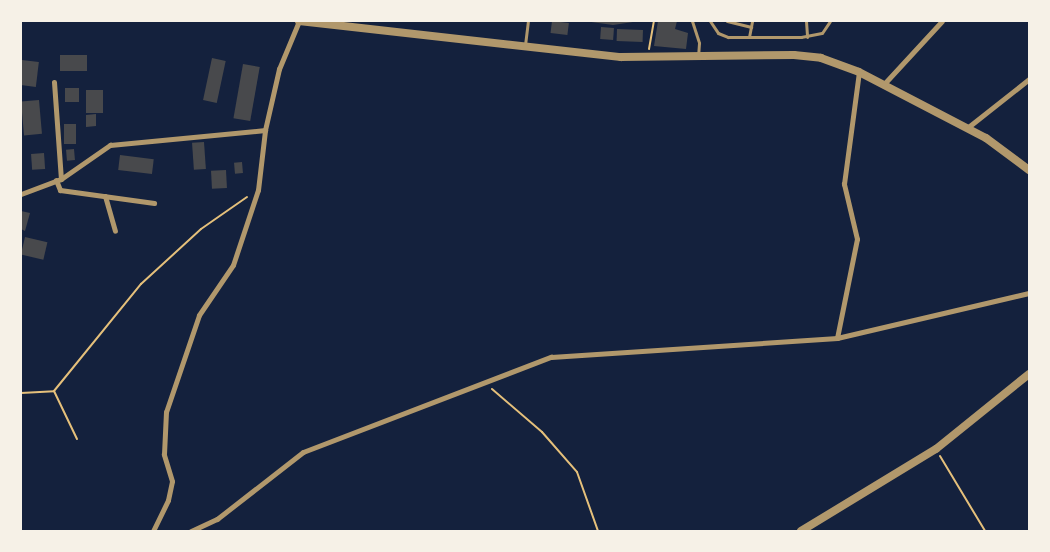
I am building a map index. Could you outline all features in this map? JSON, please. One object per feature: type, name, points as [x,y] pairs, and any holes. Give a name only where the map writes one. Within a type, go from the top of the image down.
[{"type":"street","points":[[152,531],[168,500],[172,481],[164,454],[166,412],[199,315],[233,265],[256,195],[265,130],[279,69],[299,21],[524,47],[647,58],[794,55],[821,58],[859,72],[968,128],[1003,148],[1029,170]]},
{"type":"street","points":[[883,85],[942,21]]},
{"type":"street","points":[[837,338],[857,239],[844,184],[859,72]]},
{"type":"street","points":[[968,128],[1029,79]]},
{"type":"street","points":[[54,82],[60,190],[154,203]]},
{"type":"street","points":[[21,194],[59,180],[110,145],[265,130]]},
{"type":"street","points":[[105,196],[115,231]]},
{"type":"street","points":[[192,531],[217,519],[303,452],[551,356],[572,353],[837,338],[1029,293]]},
{"type":"street","points":[[801,531],[936,449],[1029,374]]},
{"type":"lane","points":[[524,47],[528,21]]},
{"type":"lane","points":[[692,21],[699,43],[698,57]]},
{"type":"lane","points":[[710,21],[718,33],[749,37],[806,37],[822,33],[830,21]]},
{"type":"lane","points":[[728,21],[751,27]]},
{"type":"lane","points":[[749,37],[752,21]]},
{"type":"lane","points":[[806,21],[806,37]]},
{"type":"path","points":[[647,58],[654,21]]},
{"type":"path","points":[[21,393],[54,391],[141,284],[201,229],[246,198],[256,195]]},
{"type":"path","points":[[484,382],[542,432],[577,472],[598,531]]},
{"type":"path","points":[[54,391],[77,438]]},
{"type":"path","points":[[936,449],[985,531]]},
{"type":"building","points":[[552,21],[569,23],[567,35],[551,33]]},
{"type":"building","points":[[584,21],[633,21],[633,22],[613,25]]},
{"type":"building","points":[[658,21],[677,21],[675,29],[688,33],[686,49],[654,46]]},
{"type":"building","points":[[601,27],[614,28],[613,40],[600,39]]},
{"type":"building","points":[[617,29],[643,30],[643,42],[617,41]]},
{"type":"building","points":[[60,55],[87,55],[87,71],[60,71]]},
{"type":"building","points":[[212,58],[226,61],[217,103],[203,100]]},
{"type":"building","points":[[22,60],[39,62],[36,87],[21,85]]},
{"type":"building","points":[[243,64],[260,67],[250,121],[233,118]]},
{"type":"building","points":[[65,88],[79,88],[79,102],[65,102]]},
{"type":"building","points":[[86,90],[103,90],[103,113],[86,113]]},
{"type":"building","points":[[39,100],[42,134],[24,135],[21,102]]},
{"type":"building","points":[[96,114],[96,126],[86,127],[86,115]]},
{"type":"building","points":[[64,124],[76,124],[76,144],[64,144]]},
{"type":"building","points":[[204,142],[206,169],[194,170],[192,143]]},
{"type":"building","points":[[74,149],[75,160],[67,161],[66,150]]},
{"type":"building","points":[[44,153],[45,169],[32,170],[31,154]]},
{"type":"building","points":[[120,155],[154,159],[152,174],[118,170]]},
{"type":"building","points":[[242,162],[243,173],[235,174],[234,163]]},
{"type":"building","points":[[226,170],[227,188],[212,189],[211,171]]},
{"type":"building","points":[[21,211],[30,213],[25,231],[21,229]]},
{"type":"building","points":[[25,237],[47,242],[43,260],[21,255]]}]
